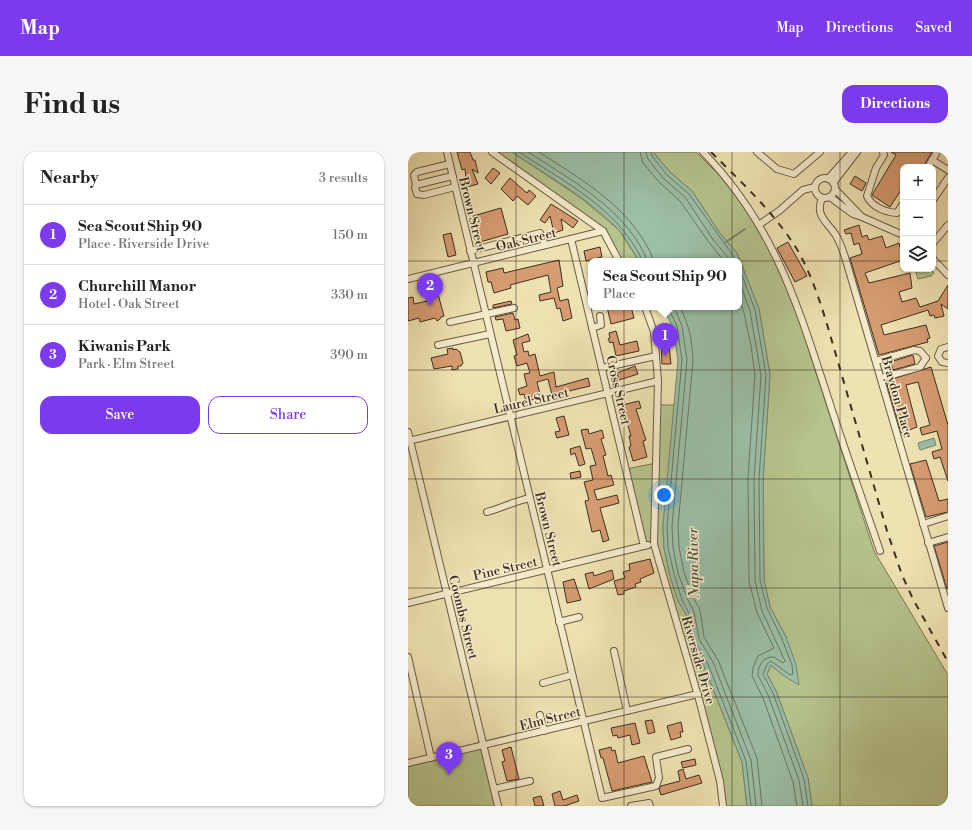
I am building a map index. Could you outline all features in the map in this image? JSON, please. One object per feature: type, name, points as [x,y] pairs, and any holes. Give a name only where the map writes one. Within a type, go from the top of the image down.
[{"type":"street","name":"Brown Street","points":[[447,152],[602,798],[656,786],[659,778],[656,758],[688,749]]},
{"type":"street","points":[[492,152],[603,231],[618,258]]},
{"type":"street","points":[[703,152],[734,186],[760,224],[793,291],[880,551]]},
{"type":"street","points":[[760,153],[777,169],[794,174],[820,152]]},
{"type":"street","points":[[830,197],[832,184],[852,152]]},
{"type":"street","points":[[832,184],[857,152]]},
{"type":"street","points":[[883,152],[884,155],[876,168],[867,196],[870,202],[878,208],[890,213],[897,213],[900,216]]},
{"type":"street","points":[[930,164],[936,152]]},
{"type":"street","points":[[932,160],[948,170]]},
{"type":"street","points":[[450,164],[417,172],[414,175],[415,187],[417,194],[424,195],[455,187]]},
{"type":"street","points":[[416,185],[452,176]]},
{"type":"street","points":[[936,197],[946,187],[948,178]]},
{"type":"street","points":[[760,224],[779,211],[802,190],[815,187],[820,180],[832,184],[862,217]]},
{"type":"street","points":[[815,187],[817,194],[822,198],[830,197],[853,214],[900,234]]},
{"type":"street","name":"Braydon Place","points":[[822,198],[819,206],[819,212],[822,219],[836,235],[842,248],[881,378],[922,524],[948,608]]},
{"type":"street","points":[[897,213],[900,208]]},
{"type":"street","points":[[936,239],[948,225]]},
{"type":"street","name":"Oak Street","points":[[408,279],[603,231]]},
{"type":"street","points":[[470,251],[540,233],[545,245]]},
{"type":"street","name":"Cross Street","points":[[571,239],[644,546]]},
{"type":"street","points":[[936,262],[948,274]]},
{"type":"street","points":[[450,322],[514,308]]},
{"type":"street","name":"Riverside Drive","points":[[646,310],[654,332],[658,381],[654,544],[698,694],[720,781],[724,806]]},
{"type":"street","points":[[592,328],[601,325],[600,316]]},
{"type":"street","points":[[438,345],[490,334]]},
{"type":"street","points":[[938,356],[941,349],[947,346]]},
{"type":"street","points":[[876,361],[914,350],[920,351],[926,358]]},
{"type":"street","points":[[602,368],[656,356]]},
{"type":"street","points":[[881,378],[920,367],[926,358],[938,356]]},
{"type":"street","points":[[938,356],[942,362],[948,363]]},
{"type":"street","name":"Laurel Street","points":[[409,441],[658,381]]},
{"type":"street","name":"Coombs Street","points":[[408,432],[498,806]]},
{"type":"street","points":[[487,512],[530,498]]},
{"type":"street","points":[[922,524],[948,516]]},
{"type":"street","points":[[928,544],[948,538]]},
{"type":"street","name":"Pine Street","points":[[408,603],[654,544]]},
{"type":"street","points":[[559,622],[579,617]]},
{"type":"street","points":[[614,651],[627,711]]},
{"type":"street","points":[[408,657],[431,758]]},
{"type":"street","points":[[543,683],[572,675]]},
{"type":"street","name":"Elm Street","points":[[408,763],[698,694]]},
{"type":"street","points":[[540,715],[544,731]]},
{"type":"street","points":[[494,789],[530,781]]},
{"type":"street","points":[[633,806],[649,803],[650,806]]},
{"type":"shaded area","points":[[492,152],[512,152],[581,198],[619,230],[637,258],[617,258],[603,231]]},
{"type":"shaded area","points":[[653,152],[696,152],[721,177],[750,215],[773,253],[795,308],[874,551],[948,675],[948,806],[812,806],[808,778],[776,691],[767,674],[771,665],[784,676],[786,637],[770,607],[764,580],[763,479],[770,375],[759,309],[742,266],[742,258],[739,258],[737,253],[719,232],[692,191],[670,172]]},
{"type":"shaded area","points":[[916,272],[934,273],[931,276],[918,279]]},
{"type":"shaded area","points":[[658,405],[675,405],[663,526],[664,548],[670,576],[678,601],[686,614],[690,643],[704,666],[742,762],[747,806],[723,806],[720,781],[654,544],[645,546],[626,469],[656,463]]},
{"type":"shaded area","points":[[484,745],[498,806],[408,806],[408,763]]},
{"type":"water","points":[[512,152],[653,152],[670,172],[692,191],[719,232],[737,253],[739,258],[637,258],[619,230],[607,218],[567,188]]},
{"type":"water","name":"Napa River","points":[[742,266],[759,309],[770,375],[763,479],[764,580],[770,607],[786,637],[796,664],[799,685],[784,676],[771,665],[767,674],[776,691],[808,778],[812,806],[747,806],[742,762],[704,666],[690,643],[686,614],[678,601],[670,576],[664,548],[663,526],[678,360],[673,328],[664,310],[742,310]]},
{"type":"water","points":[[934,438],[936,445],[920,450],[918,443]]},
{"type":"building","points":[[457,152],[470,152],[473,160],[475,160],[478,173],[472,169],[478,184],[467,187],[465,169],[462,170]]},
{"type":"building","points":[[891,152],[932,152],[925,164],[900,164],[900,192],[890,207],[872,195],[896,155]]},
{"type":"building","points":[[493,168],[500,173],[491,184],[485,178]]},
{"type":"building","points":[[855,176],[866,183],[862,191],[850,184]]},
{"type":"building","points":[[510,178],[527,193],[529,190],[536,196],[528,205],[517,196],[513,201],[501,189]]},
{"type":"building","points":[[551,204],[578,221],[573,228],[561,219],[563,230],[554,233],[550,216],[545,223],[540,220]]},
{"type":"building","points":[[501,208],[508,234],[480,242],[473,216]]},
{"type":"building","points":[[859,225],[862,237],[867,235],[869,240],[882,236],[886,248],[899,243],[900,261],[865,273],[869,283],[910,273],[912,288],[899,292],[902,302],[916,298],[920,307],[938,301],[948,285],[948,309],[941,304],[944,316],[935,318],[934,315],[930,316],[928,310],[881,325],[884,335],[926,325],[930,338],[927,339],[928,342],[879,355],[850,258],[862,254],[859,243],[854,245],[851,233],[846,234],[844,230]]},
{"type":"building","points":[[451,233],[456,255],[448,257],[443,235]]},
{"type":"building","points":[[788,242],[807,276],[795,282],[777,248]]},
{"type":"building","points":[[600,247],[602,257],[588,258],[588,260],[586,261],[584,251]]},
{"type":"building","points":[[559,260],[563,286],[557,288],[560,301],[568,299],[572,318],[563,321],[560,308],[557,309],[554,298],[540,301],[539,295],[551,292],[548,275],[510,285],[511,288],[494,293],[491,282],[488,282],[486,272],[503,268],[504,273]]},
{"type":"building","points":[[438,294],[444,316],[437,321],[435,318],[420,322],[419,318],[408,321],[408,298],[413,297],[414,304],[427,301],[426,297]]},
{"type":"building","points":[[511,301],[512,304],[493,308],[493,305]]},
{"type":"building","points":[[608,310],[632,310],[634,318],[611,324]]},
{"type":"building","points":[[513,313],[515,320],[518,319],[520,328],[506,331],[503,319],[496,320],[495,317]]},
{"type":"building","points":[[616,331],[620,345],[637,341],[639,351],[616,356],[613,342],[610,343],[608,339],[610,338],[609,333]]},
{"type":"building","points":[[528,334],[530,341],[522,343],[524,352],[528,351],[529,356],[535,354],[540,376],[554,372],[556,387],[588,378],[590,386],[552,395],[548,379],[537,382],[541,398],[526,401],[524,394],[520,395],[518,389],[527,386],[524,374],[530,373],[527,363],[517,366],[514,356],[517,355],[513,340]]},
{"type":"building","points":[[668,338],[671,364],[662,364],[661,339]]},
{"type":"building","points":[[453,348],[453,350],[456,349],[460,352],[463,363],[461,366],[458,366],[458,369],[452,370],[452,366],[434,369],[431,358],[448,354],[447,349]]},
{"type":"building","points":[[913,355],[915,364],[893,370],[890,362]]},
{"type":"building","points":[[635,366],[638,374],[619,380],[617,373]]},
{"type":"building","points":[[931,367],[948,425],[948,481],[940,457],[934,459],[932,452],[942,449],[937,431],[922,435],[920,428],[930,425],[918,382],[906,385],[917,427],[901,433],[886,381]]},
{"type":"building","points":[[639,401],[641,408],[636,409],[646,440],[643,441],[647,457],[633,461],[629,447],[631,446],[629,436],[631,436],[622,405]]},
{"type":"building","points":[[564,416],[569,435],[557,438],[555,432],[560,431],[556,418]]},
{"type":"building","points":[[588,429],[589,434],[602,430],[604,438],[601,439],[606,455],[603,456],[608,476],[611,475],[614,485],[594,490],[597,500],[617,495],[619,503],[600,508],[609,540],[603,542],[600,530],[592,532],[585,501],[589,500],[584,482],[593,480],[590,466],[596,465],[591,448],[586,449],[581,430]]},
{"type":"building","points":[[580,446],[585,464],[579,466],[575,453],[571,455],[570,449]]},
{"type":"building","points":[[926,460],[939,501],[948,499],[948,512],[926,517],[910,464]]},
{"type":"building","points":[[580,471],[581,477],[571,479],[570,473]]},
{"type":"building","points":[[948,542],[948,589],[947,589],[934,546]]},
{"type":"building","points":[[650,559],[654,573],[640,579],[641,582],[635,584],[636,587],[624,591],[624,594],[618,595],[614,581],[625,578],[623,572],[630,570],[629,564]]},
{"type":"building","points":[[612,570],[614,579],[589,589],[585,574],[593,572],[594,576]]},
{"type":"building","points":[[574,579],[581,600],[567,603],[563,582]]},
{"type":"building","points":[[652,720],[655,732],[648,734],[645,721]]},
{"type":"building","points":[[681,722],[683,732],[680,732],[681,737],[671,740],[667,726]]},
{"type":"building","points":[[635,723],[640,743],[632,745],[630,735],[618,738],[617,735],[613,736],[611,728]]},
{"type":"building","points":[[511,747],[519,779],[507,781],[502,762],[505,761],[502,750]]},
{"type":"building","points":[[611,747],[612,751],[615,750],[618,763],[644,756],[652,782],[612,791],[603,758],[601,758],[599,750]]},
{"type":"building","points":[[695,759],[696,765],[683,768],[681,762]]},
{"type":"building","points":[[683,769],[686,779],[699,775],[702,783],[661,795],[659,789],[661,786],[680,781],[678,771]]},
{"type":"building","points":[[560,791],[563,800],[577,795],[579,801],[564,806],[555,806],[552,794]]},
{"type":"building","points":[[541,796],[544,806],[535,806],[533,798]]},
{"type":"waterway","points":[[726,242],[745,229]]},
{"type":"railway","points":[[711,152],[769,211],[789,237],[808,270],[826,321],[887,531],[902,575],[913,599],[948,662]]},
{"type":"place","name":"Churchill Manor","points":[[430,306]]},
{"type":"place","name":"Sea Scout Ship 90","points":[[665,356]]},
{"type":"place","name":"Kiwanis Park","points":[[449,775]]}]
